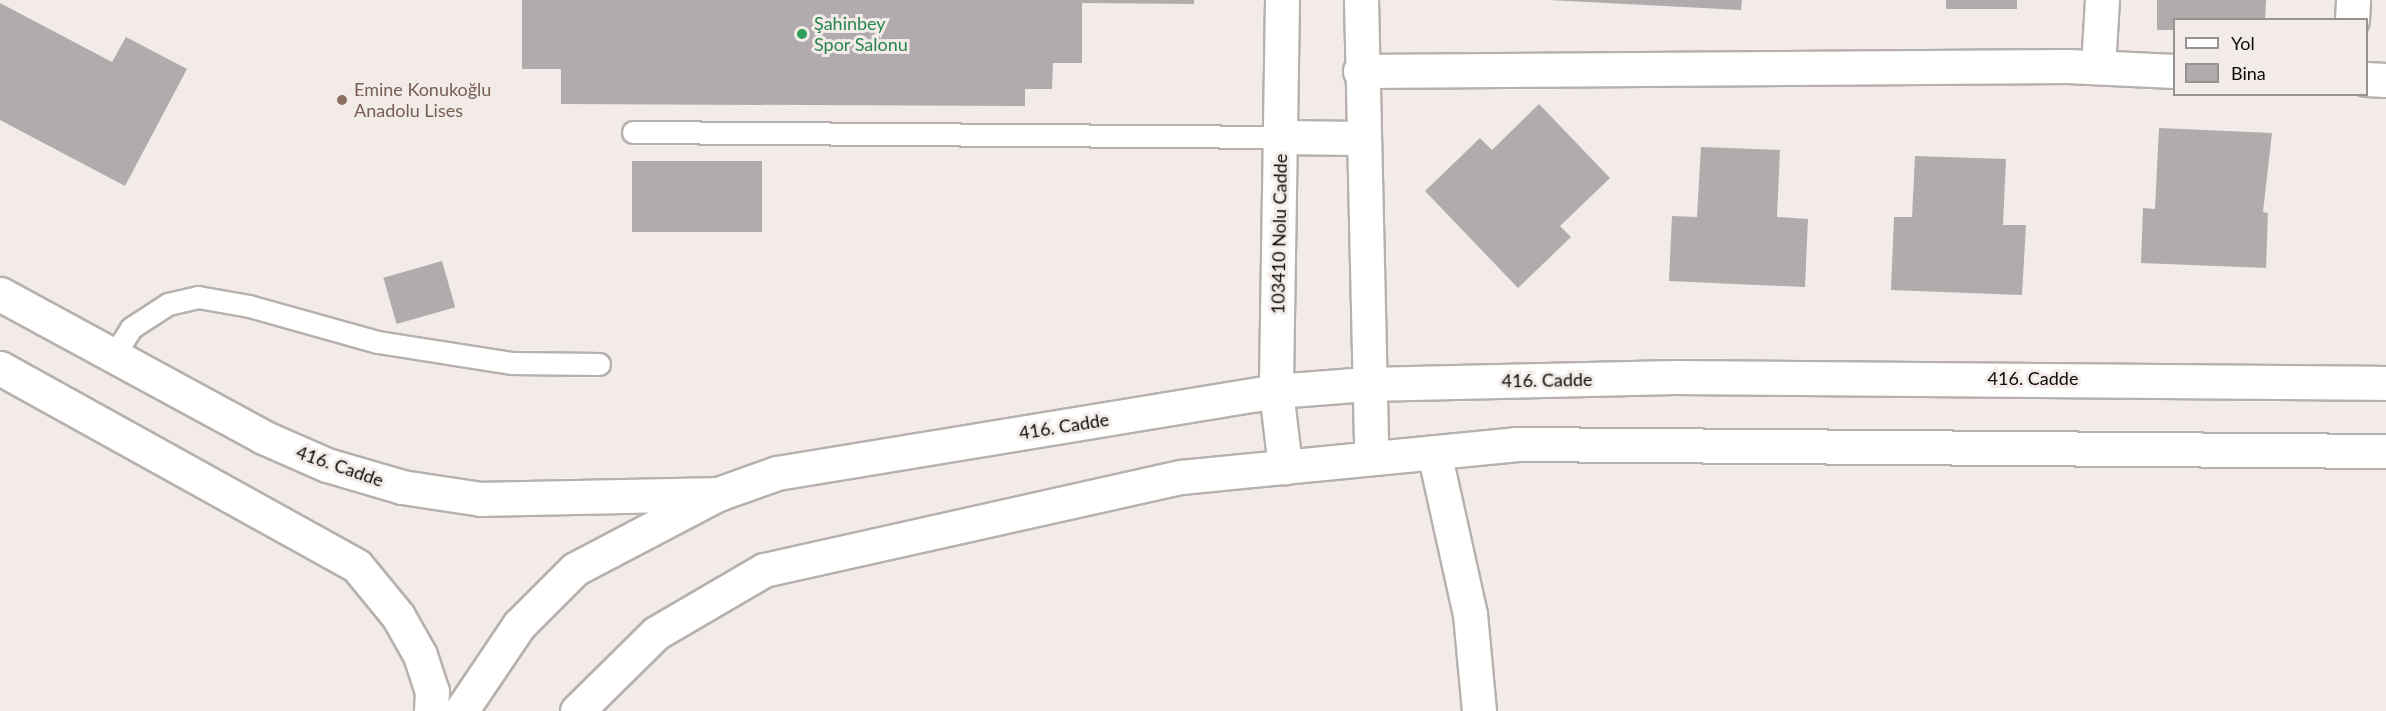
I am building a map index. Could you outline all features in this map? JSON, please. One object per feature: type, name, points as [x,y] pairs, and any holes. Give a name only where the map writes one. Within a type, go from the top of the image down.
[{"type":"main road","name":"103410 Nolu Cadde","points":[[1282,0],[1276,391],[1284,467]]},
{"type":"main road","points":[[1361,0],[1361,138],[1371,458]]},
{"type":"main road","points":[[2098,67],[2102,0]]},
{"type":"main road","points":[[2352,18],[2353,0]]},
{"type":"main road","points":[[1360,71],[2098,67],[2173,71]]},
{"type":"main road","points":[[2368,80],[2386,80]]},
{"type":"main road","points":[[1280,137],[1361,138]]},
{"type":"main road","name":"416. Cadde","points":[[0,294],[113,357],[274,441],[327,465],[402,487],[481,499],[718,494]]},
{"type":"main road","points":[[0,368],[357,566],[398,616],[420,655],[432,691],[431,711]]},
{"type":"main road","name":"416. Cadde","points":[[461,711],[519,625],[575,569],[718,494],[777,473],[1276,391],[1367,384],[1675,377],[2386,383]]},
{"type":"main road","points":[[577,711],[656,633],[764,570],[1181,477],[1515,444],[2386,451]]},
{"type":"main road","points":[[1434,452],[1470,614],[1479,711]]},
{"type":"lane","points":[[633,132],[1280,137]]},
{"type":"lane","points":[[113,357],[131,328],[168,304],[198,297],[249,306],[378,342],[513,363],[599,364]]},
{"type":"building","name":"Şahinbey Spor Salonu","points":[[522,0],[1194,0],[1194,4],[1082,3],[1082,63],[1053,63],[1052,89],[1025,89],[1025,106],[561,104],[561,69],[522,69]]},
{"type":"building","points":[[1549,0],[1742,0],[1741,10]]},
{"type":"building","points":[[1946,0],[2017,0],[2017,9],[1946,9]]},
{"type":"building","points":[[2157,0],[2266,0],[2265,18],[2173,18],[2173,30],[2157,30]]},
{"type":"building","points":[[0,3],[112,62],[126,37],[187,69],[125,186],[0,120]]},
{"type":"building","points":[[1539,104],[1610,178],[1560,226],[1571,237],[1518,288],[1425,191],[1480,138],[1492,150]]},
{"type":"building","points":[[2159,128],[2272,133],[2263,212],[2268,213],[2266,268],[2141,263],[2143,208],[2155,209]]},
{"type":"building","points":[[1701,147],[1780,150],[1777,217],[1808,219],[1805,287],[1669,281],[1672,216],[1697,217]]},
{"type":"building","points":[[1915,156],[2006,159],[2003,225],[2026,225],[2022,295],[1891,290],[1894,217],[1912,217]]},
{"type":"building","points":[[632,161],[762,161],[762,232],[632,232]]},
{"type":"building","points":[[442,261],[455,307],[397,324],[383,278]]},
{"type":"place","name":"Şahinbey Spor Salonu","points":[[802,34]]},
{"type":"place","name":"Emine Konukoğlu Anadolu Lises","points":[[342,100]]}]
